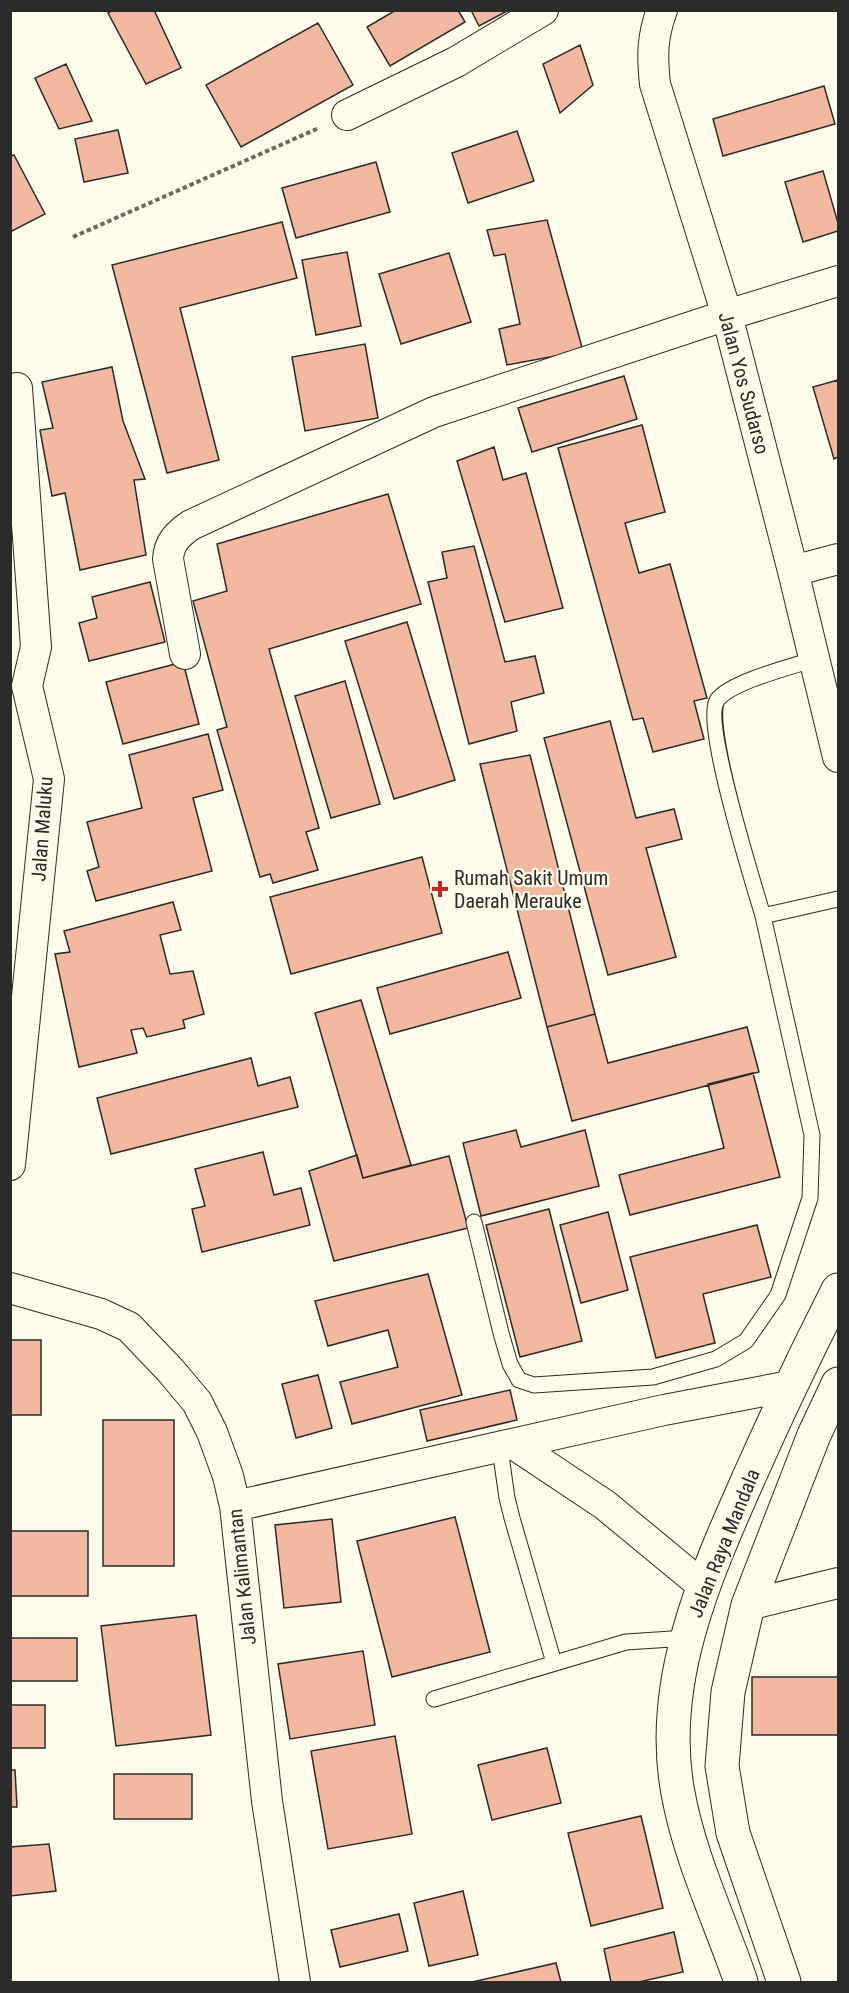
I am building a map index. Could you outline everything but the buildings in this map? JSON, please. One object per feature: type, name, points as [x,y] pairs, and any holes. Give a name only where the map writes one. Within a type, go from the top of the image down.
[{"type":"highway","name":"Jalan Raya Mandala","points":[[741,1983],[690,1846],[677,1792],[672,1740],[677,1684],[687,1638],[703,1586],[790,1386],[838,1290]]},
{"type":"highway","points":[[784,1983],[733,1833],[722,1766],[728,1692],[748,1605],[814,1436],[838,1384]]},
{"type":"street","points":[[347,115],[456,62],[543,10]]},
{"type":"street","name":"Jalan Yos Sudarso","points":[[662,10],[655,29],[652,55],[655,84],[727,315],[794,572],[838,757]]},
{"type":"street","points":[[185,654],[168,559],[169,548],[178,534],[190,525],[434,412],[727,315],[838,281]]},
{"type":"street","name":"Jalan Maluku","points":[[10,1165],[50,779],[19,689],[36,647],[17,473],[17,388]]},
{"type":"street","points":[[794,572],[838,559]]},
{"type":"street","name":"Jalan Kalimantan","points":[[10,1288],[101,1314],[129,1327],[171,1371],[196,1402],[216,1443],[228,1476],[235,1506],[267,1801],[296,1983]]},
{"type":"street","points":[[235,1506],[508,1447],[664,1410],[790,1386]]},
{"type":"street","points":[[508,1447],[605,1505],[703,1586]]},
{"type":"street","points":[[748,1605],[838,1583]]},
{"type":"lane","points":[[474,1222],[510,1364],[519,1380],[534,1385],[653,1377],[716,1359],[746,1341],[778,1295],[810,1198],[812,1135],[763,916],[726,784],[713,714],[716,700],[729,689],[815,659]]},
{"type":"lane","points":[[763,916],[838,899]]},
{"type":"lane","points":[[508,1447],[512,1518],[554,1663]]},
{"type":"lane","points":[[434,1699],[626,1641],[687,1638]]},
{"type":"path","points":[[73,237],[347,115]]},
{"type":"place","name":"Rumah Sakit Umum Daerah Merauke","points":[[440,889]]}]
